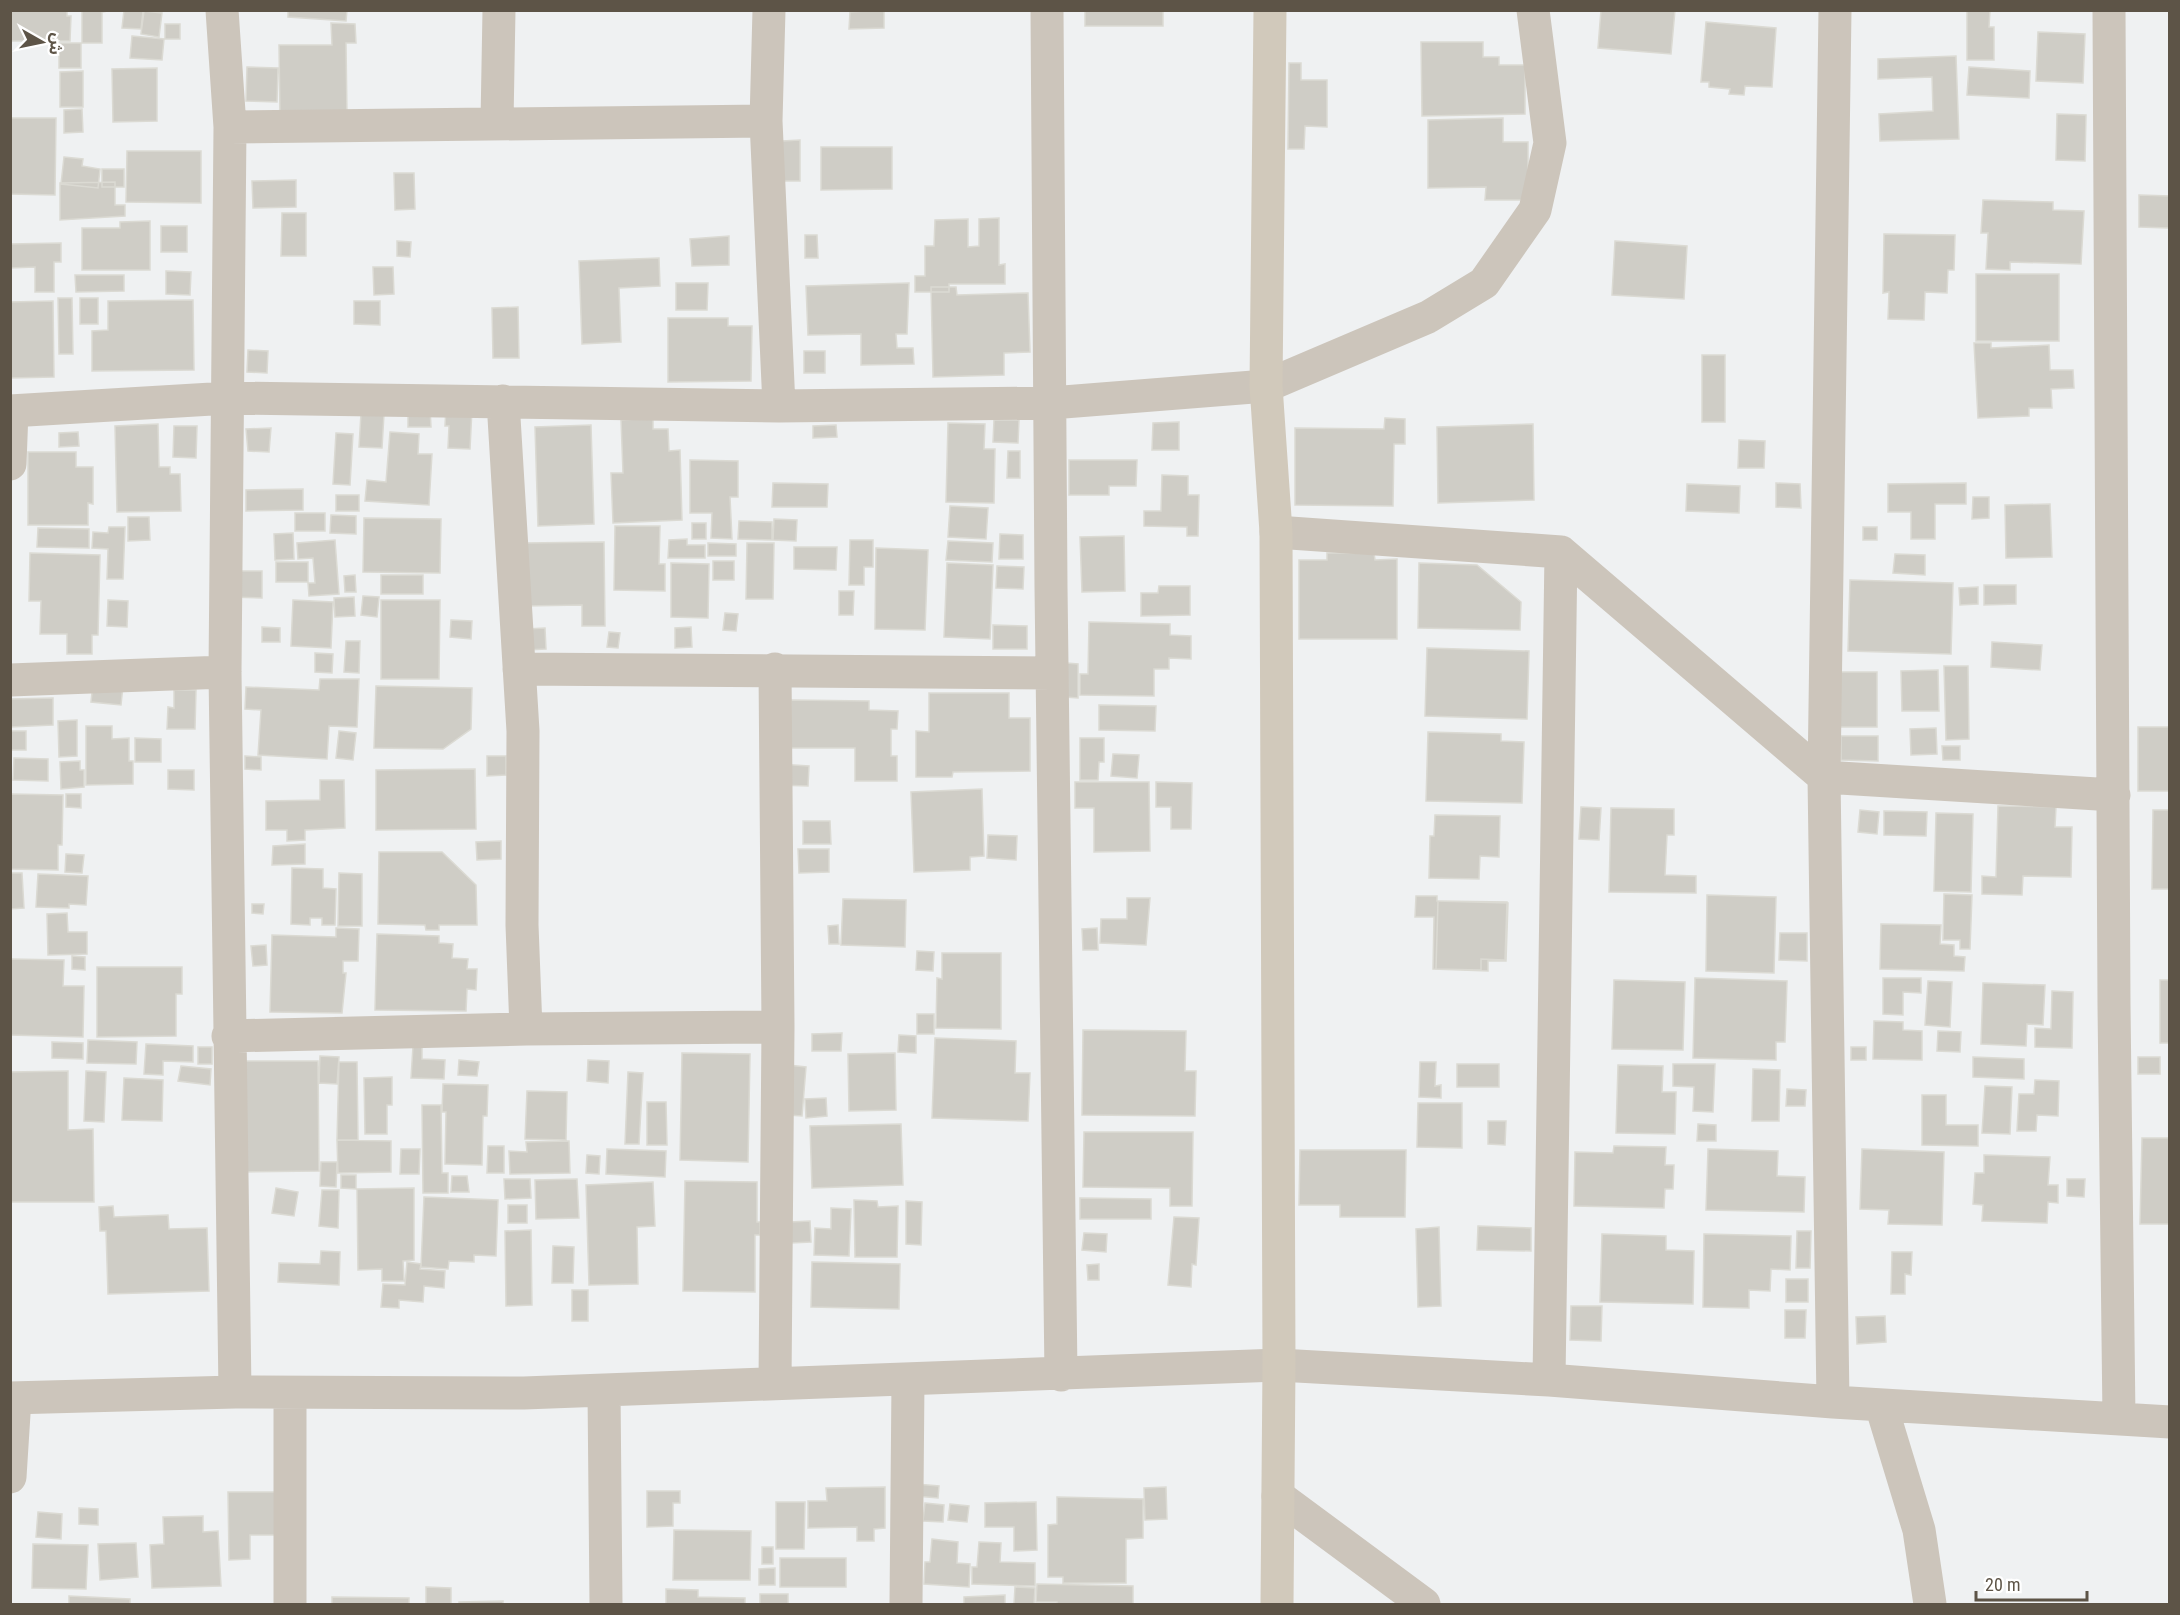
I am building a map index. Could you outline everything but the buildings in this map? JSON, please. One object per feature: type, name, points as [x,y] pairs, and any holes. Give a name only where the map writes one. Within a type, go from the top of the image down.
[{"type":"street","points":[[222,10],[230,127],[225,672],[228,1036],[235,1392]]},
{"type":"street","points":[[497,122],[499,10]]},
{"type":"street","points":[[769,10],[766,121],[779,406]]},
{"type":"street","points":[[1047,10],[1061,1375]]},
{"type":"street","points":[[1270,10],[1266,386],[1276,532],[1279,1365],[1277,1605]]},
{"type":"street","points":[[10,464],[11,411],[229,398],[779,406],[1051,403],[1266,386],[1428,318],[1484,283],[1535,210],[1550,142],[1533,10]]},
{"type":"street","points":[[1833,1402],[1824,777],[1835,10]]},
{"type":"street","points":[[2109,10],[2119,1419]]},
{"type":"street","points":[[230,127],[497,122],[766,121]]},
{"type":"street","points":[[503,401],[524,753],[522,925],[525,1029]]},
{"type":"street","points":[[1276,532],[1561,552],[1824,777],[2114,795]]},
{"type":"street","points":[[1549,1380],[1561,552]]},
{"type":"street","points":[[519,669],[775,669],[1052,673]]},
{"type":"street","points":[[775,669],[778,1027],[775,1383]]},
{"type":"street","points":[[10,680],[225,672]]},
{"type":"street","points":[[228,1036],[525,1029],[778,1027]]},
{"type":"street","points":[[10,1477],[13,1398],[235,1392],[524,1394],[1279,1365],[1549,1380],[1833,1402],[2169,1422]]},
{"type":"street","points":[[906,1605],[908,1381]]},
{"type":"street","points":[[604,1391],[606,1605]]},
{"type":"street","points":[[290,1393],[290,1605]]},
{"type":"street","points":[[1881,1405],[1919,1530],[1930,1605]]},
{"type":"street","points":[[1278,1496],[1424,1605]]}]
